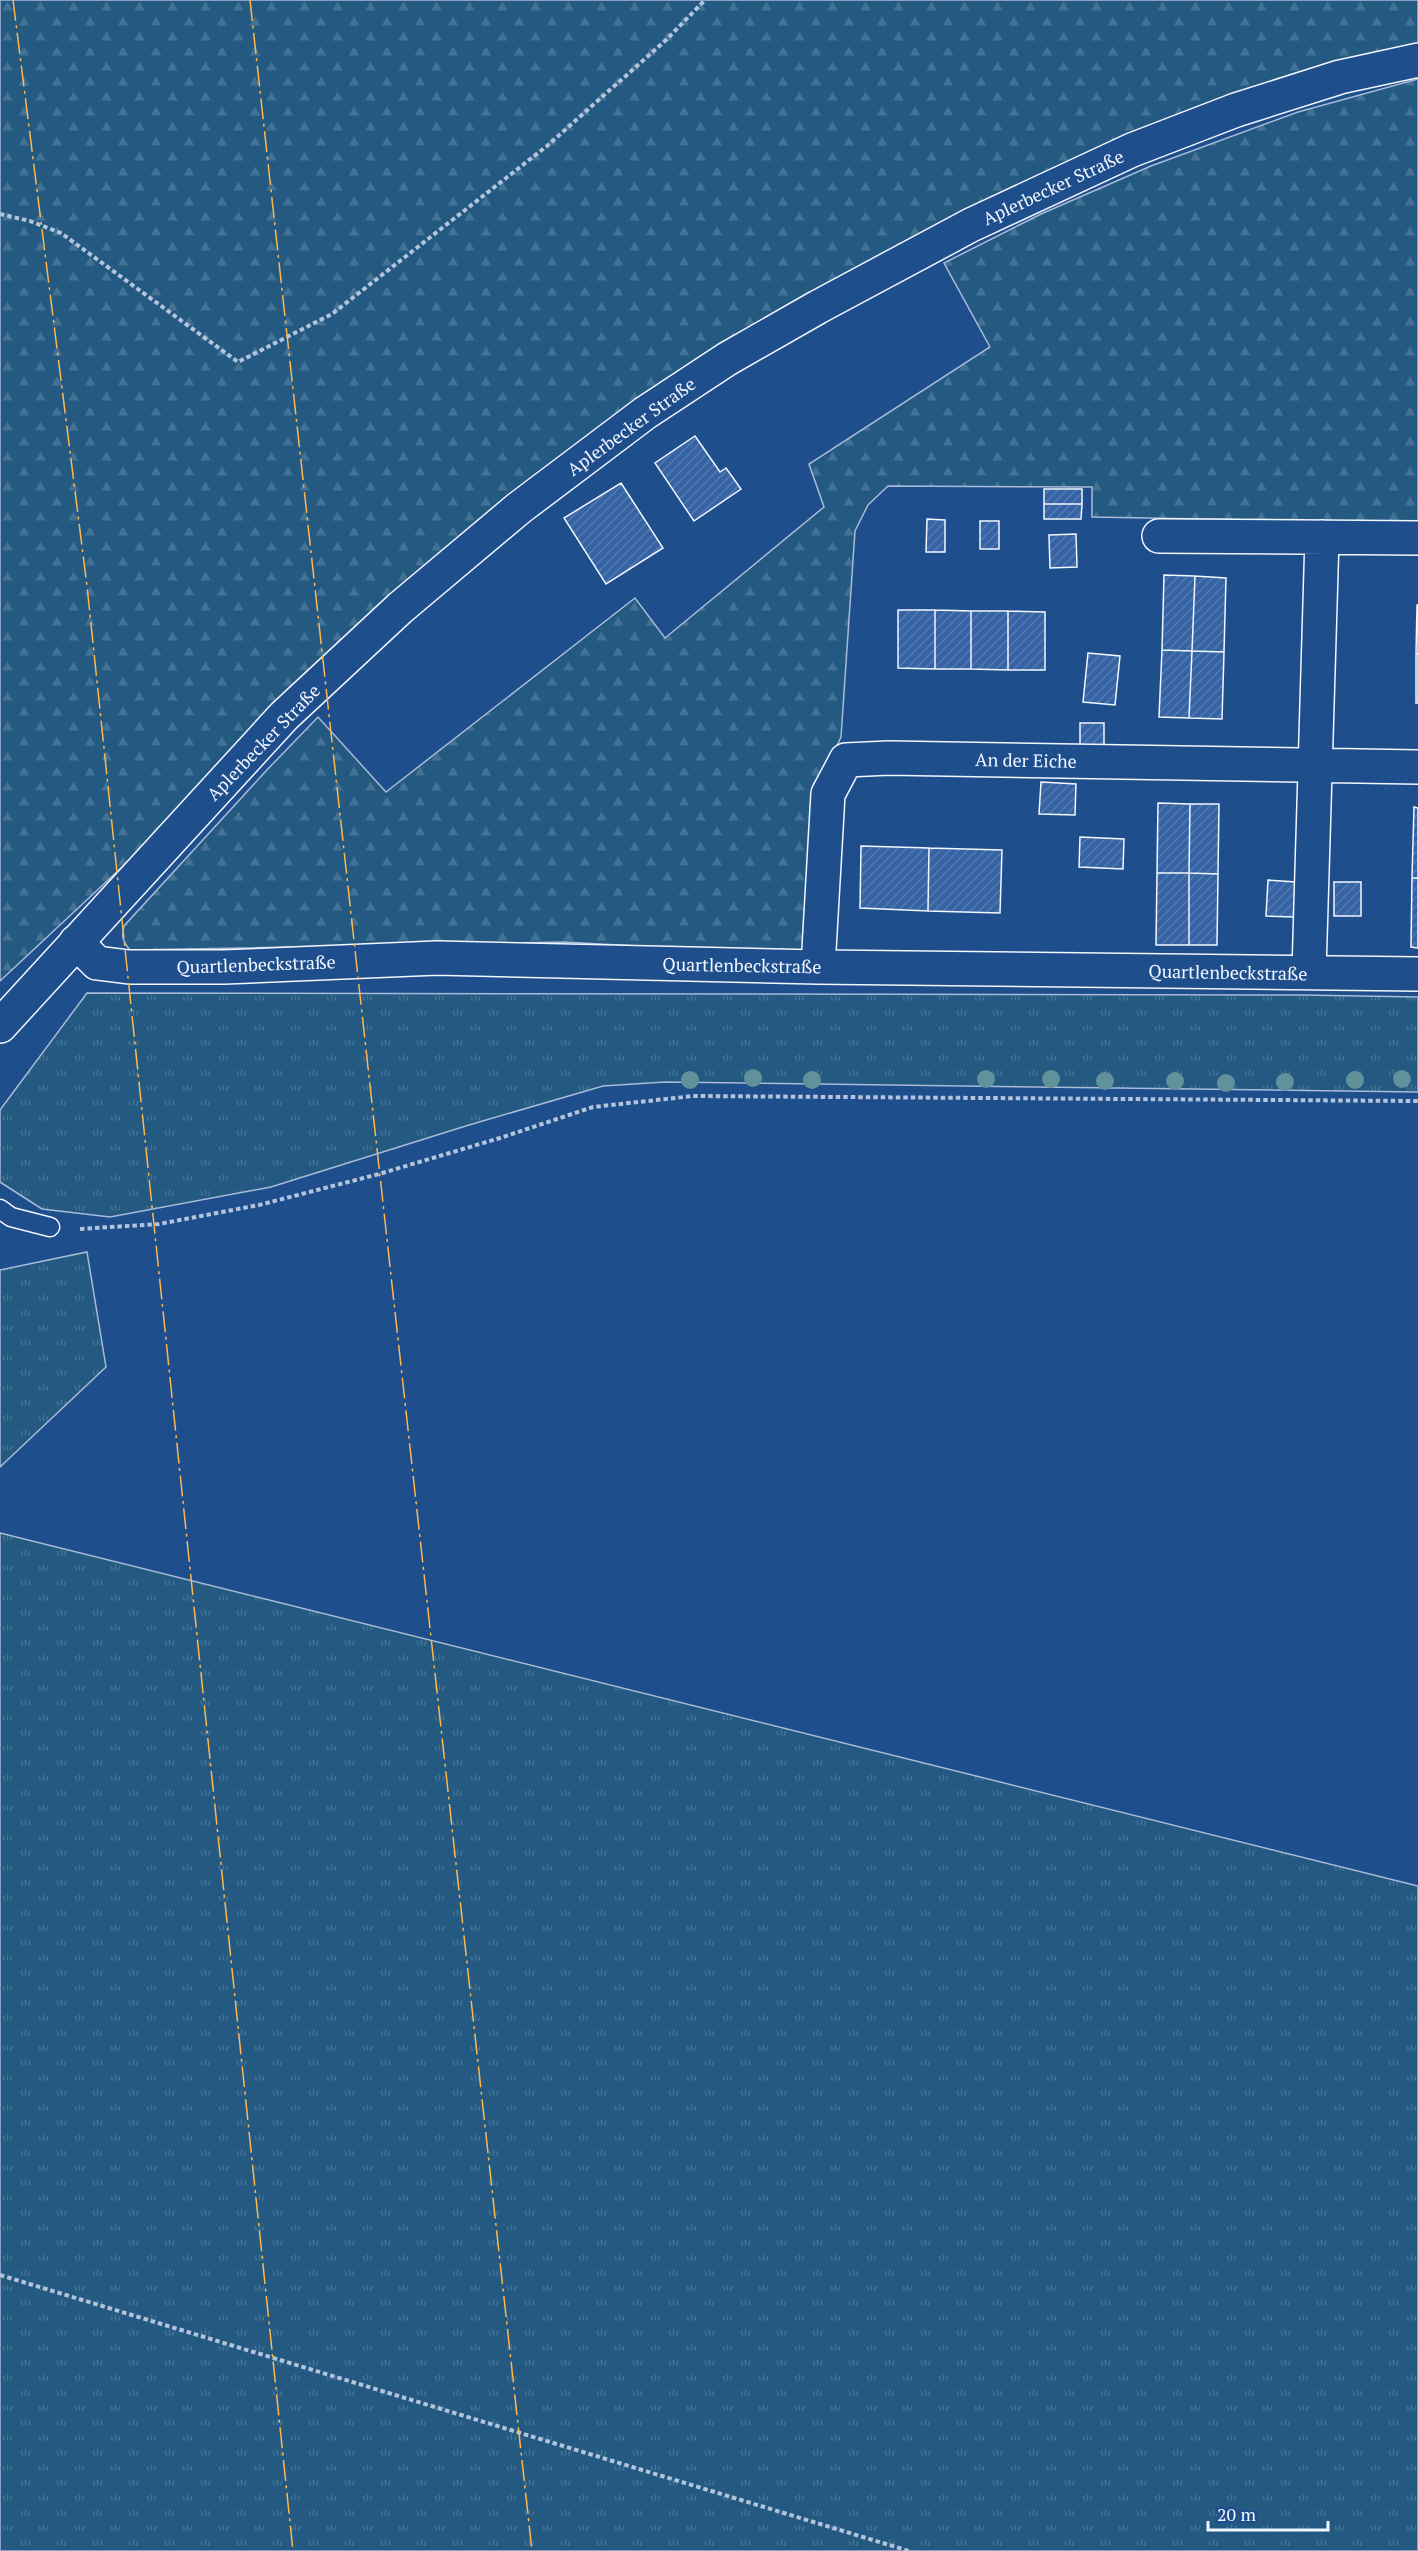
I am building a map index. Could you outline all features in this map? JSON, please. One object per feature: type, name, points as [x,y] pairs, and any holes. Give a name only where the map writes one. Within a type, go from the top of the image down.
[{"type":"street","name":"Aplerbecker Straße","points":[[0,1026],[284,716],[392,615],[519,508],[645,413],[727,359],[818,307],[971,225],[1132,150],[1236,111],[1340,77],[1418,60]]},
{"type":"street","points":[[1160,536],[1418,538]]},
{"type":"street","points":[[1310,972],[1322,537]]},
{"type":"street","name":"An der Eiche","points":[[818,967],[828,794],[846,760],[889,758],[1418,767]]},
{"type":"street","name":"Quartlenbeckstraße","points":[[75,942],[97,963],[129,967],[224,967],[437,958],[818,967],[1418,974]]},
{"type":"lane","points":[[0,1209],[11,1217],[50,1227]]},
{"type":"path","points":[[0,214],[30,221],[61,233],[238,362],[332,314],[547,146],[666,40],[705,0]]},
{"type":"path","points":[[50,1227],[76,1229],[159,1224],[259,1205],[412,1164],[593,1107],[693,1096],[1418,1101]]},
{"type":"path","points":[[0,2275],[909,2551]]},
{"type":"green space","points":[[0,0],[1418,0],[1418,54],[1343,70],[724,357],[166,826],[0,981]]},
{"type":"green space","points":[[1418,79],[1418,523],[1092,517],[1092,487],[888,486],[868,505],[855,531],[841,737],[815,793],[803,955],[564,942],[130,950],[123,939],[124,926],[318,717],[386,792],[635,598],[665,638],[824,507],[809,464],[990,347],[944,263],[1041,214],[1151,166],[1298,112]]},
{"type":"green space","points":[[87,993],[1418,997],[1418,1092],[665,1082],[603,1086],[271,1187],[110,1217],[42,1209],[0,1182],[0,1110]]},
{"type":"green space","points":[[87,1252],[106,1367],[0,1467],[0,1270]]},
{"type":"green space","points":[[0,1533],[1418,1886],[1418,2551],[0,2551]]},
{"type":"building","points":[[695,436],[720,472],[726,468],[741,489],[694,521],[655,463]]},
{"type":"building","points":[[621,483],[663,548],[606,584],[564,518]]},
{"type":"building","points":[[1044,489],[1082,489],[1082,504],[1044,504]]},
{"type":"building","points":[[1044,504],[1082,504],[1081,519],[1044,519]]},
{"type":"building","points":[[927,519],[945,520],[945,552],[926,552]]},
{"type":"building","points":[[980,521],[999,521],[999,549],[980,549]]},
{"type":"building","points":[[1076,534],[1077,567],[1050,568],[1049,535]]},
{"type":"building","points":[[1164,575],[1195,576],[1192,651],[1162,650]]},
{"type":"building","points":[[1195,576],[1226,578],[1224,652],[1192,651]]},
{"type":"building","points":[[1417,605],[1418,654],[1416,654]]},
{"type":"building","points":[[898,610],[935,610],[935,669],[898,668]]},
{"type":"building","points":[[935,610],[971,611],[971,669],[935,669]]},
{"type":"building","points":[[971,611],[1008,611],[1008,670],[971,669]]},
{"type":"building","points":[[1008,611],[1045,612],[1045,670],[1008,670]]},
{"type":"building","points":[[1162,650],[1192,651],[1189,718],[1159,717]]},
{"type":"building","points":[[1192,651],[1224,652],[1222,719],[1189,718]]},
{"type":"building","points":[[1088,653],[1120,656],[1115,705],[1083,702]]},
{"type":"building","points":[[1416,654],[1418,654],[1418,703],[1416,703]]},
{"type":"building","points":[[1080,723],[1104,723],[1104,746],[1080,746]]},
{"type":"building","points":[[1041,782],[1076,784],[1075,815],[1039,814]]},
{"type":"building","points":[[1158,803],[1190,804],[1189,873],[1157,873]]},
{"type":"building","points":[[1190,804],[1219,804],[1218,874],[1189,873]]},
{"type":"building","points":[[1414,807],[1418,808],[1418,878],[1412,878]]},
{"type":"building","points":[[1080,837],[1124,839],[1123,869],[1079,867]]},
{"type":"building","points":[[861,846],[929,848],[928,911],[860,908]]},
{"type":"building","points":[[929,848],[1002,850],[1000,913],[928,911]]},
{"type":"building","points":[[1157,873],[1189,873],[1189,945],[1156,945]]},
{"type":"building","points":[[1189,873],[1218,874],[1217,945],[1189,945]]},
{"type":"building","points":[[1412,878],[1418,878],[1418,948],[1411,947]]},
{"type":"building","points":[[1268,880],[1296,882],[1294,917],[1266,916]]},
{"type":"building","points":[[1334,882],[1361,882],[1361,916],[1334,916]]},
{"type":"power","points":[[13,0],[87,586],[293,2551]]},
{"type":"power","points":[[250,0],[532,2551]]}]
